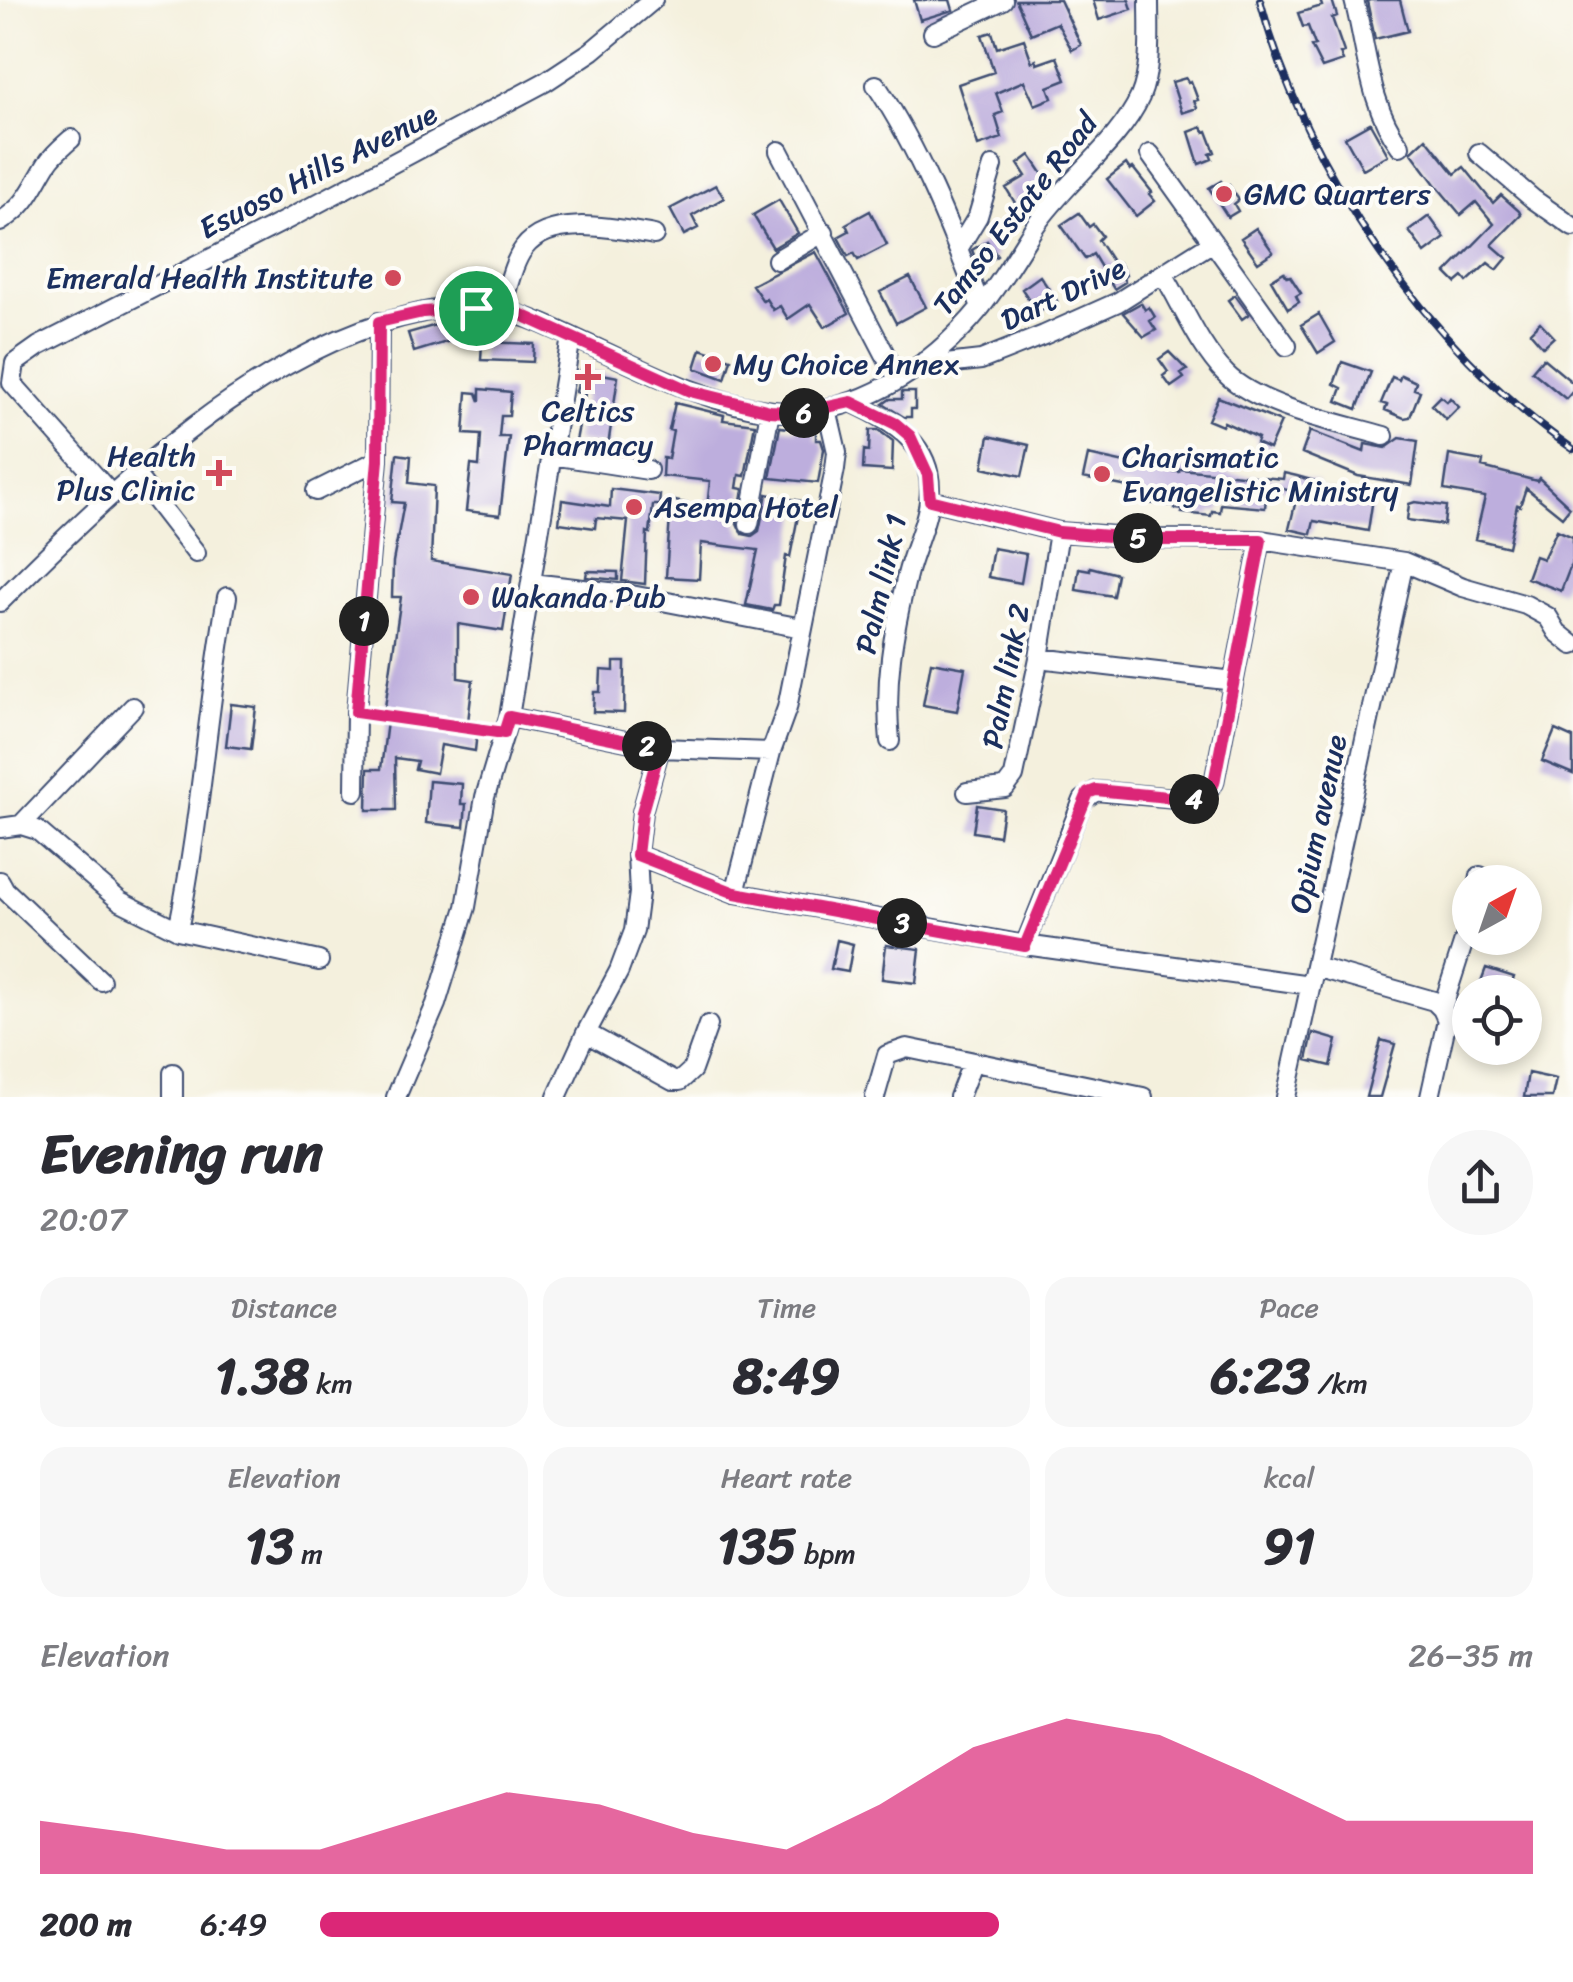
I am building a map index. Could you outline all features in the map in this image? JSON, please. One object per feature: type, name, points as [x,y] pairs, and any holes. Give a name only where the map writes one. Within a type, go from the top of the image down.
[{"type":"street","name":"Esuoso Hills Avenue","points":[[111,494],[12,383],[15,363],[39,346],[545,82],[592,52],[653,0]]},
{"type":"street","points":[[933,33],[1003,0]]},
{"type":"street","name":"Tamso Estate Road","points":[[0,602],[111,494],[219,409],[280,369],[334,340],[379,322],[442,309],[501,308],[532,318],[690,391],[770,411],[827,410],[898,379],[947,344],[981,307],[1047,208],[1134,108],[1146,72],[1150,0]]},
{"type":"street","points":[[1354,0],[1376,100],[1388,130],[1400,146]]},
{"type":"street","points":[[876,85],[919,157],[981,307]]},
{"type":"street","points":[[0,222],[20,209],[38,186],[48,161],[71,138]]},
{"type":"street","points":[[780,151],[898,379]]},
{"type":"street","points":[[1479,153],[1573,227]]},
{"type":"street","points":[[1150,154],[1287,346]]},
{"type":"street","points":[[958,249],[978,216],[994,166]]},
{"type":"street","points":[[501,308],[519,256],[541,234],[586,226],[654,235]]},
{"type":"street","points":[[777,260],[824,232]]},
{"type":"street","name":"Dart Drive","points":[[926,361],[946,364],[981,360],[1118,302],[1213,242]]},
{"type":"street","points":[[1164,275],[1228,376],[1282,407],[1384,436]]},
{"type":"street","points":[[355,791],[356,712],[378,460],[379,322]]},
{"type":"street","points":[[396,1097],[436,1004],[474,875],[485,797],[506,725],[532,583],[571,337]]},
{"type":"street","points":[[851,402],[896,424],[910,436],[928,475],[930,500],[1059,532],[1159,540],[1261,540],[1404,562],[1463,587],[1526,605],[1548,617],[1557,632],[1573,645]]},
{"type":"street","points":[[735,893],[771,752],[788,708],[837,452],[827,410]]},
{"type":"street","points":[[748,524],[770,411]]},
{"type":"street","points":[[552,454],[648,470]]},
{"type":"street","points":[[316,491],[378,460]]},
{"type":"street","points":[[135,474],[196,552]]},
{"type":"street","name":"Palm link 1","points":[[890,742],[888,662],[907,573],[930,500]]},
{"type":"street","name":"Palm link 2","points":[[967,792],[1005,788],[1014,776],[1040,658],[1059,532]]},
{"type":"street","points":[[1025,946],[1088,793],[1096,790],[1198,800],[1214,783],[1261,540]]},
{"type":"street","name":"Opium avenue","points":[[1286,1097],[1404,562]]},
{"type":"street","points":[[532,583],[642,597],[802,628]]},
{"type":"street","points":[[178,930],[227,597]]},
{"type":"street","points":[[1040,658],[1234,681]]},
{"type":"street","points":[[21,826],[133,707]]},
{"type":"street","points":[[506,725],[660,748],[771,752]]},
{"type":"street","points":[[557,1097],[620,971],[634,930],[640,893],[637,855],[642,812],[660,748]]},
{"type":"street","points":[[0,828],[21,826],[44,835],[120,901],[178,930],[319,960]]},
{"type":"street","points":[[637,855],[735,893],[1025,946],[1312,976],[1434,1002],[1446,1020],[1430,1097]]},
{"type":"street","points":[[0,881],[101,982]]},
{"type":"street","points":[[1442,1009],[1459,955]]},
{"type":"street","points":[[586,1033],[673,1081],[680,1081],[692,1070],[708,1025]]},
{"type":"street","points":[[876,1097],[883,1062],[907,1048],[1143,1097]]},
{"type":"street","points":[[959,1097],[972,1063]]},
{"type":"street","points":[[172,1073],[172,1097]]},
{"type":"path","points":[[356,712],[506,725]]},
{"type":"building","points":[[914,0],[950,0],[953,10],[920,20]]},
{"type":"building","points":[[1016,0],[1060,0],[1081,45],[1072,50],[1057,23],[1031,34]]},
{"type":"building","points":[[1093,0],[1129,0],[1132,9],[1099,20]]},
{"type":"building","points":[[1320,0],[1332,0],[1337,16],[1332,18],[1344,52],[1340,53],[1343,61],[1322,68],[1311,46],[1315,45],[1308,26],[1303,27],[1298,13],[1322,6]]},
{"type":"building","points":[[1400,0],[1408,31],[1375,39],[1367,1]]},
{"type":"building","points":[[992,32],[997,48],[1024,39],[1032,62],[1036,60],[1037,64],[1057,57],[1066,80],[1048,87],[1052,98],[1035,105],[1024,81],[996,93],[1003,112],[995,115],[1002,138],[978,146],[958,84],[994,72],[982,35]]},
{"type":"building","points":[[1186,78],[1198,100],[1194,101],[1197,108],[1182,113],[1172,82]]},
{"type":"building","points":[[1370,123],[1388,155],[1363,169],[1345,137]]},
{"type":"building","points":[[1202,127],[1215,152],[1210,154],[1212,159],[1199,164],[1189,132]]},
{"type":"building","points":[[1426,138],[1455,174],[1464,167],[1493,203],[1501,195],[1519,211],[1521,215],[1492,245],[1507,258],[1497,270],[1488,263],[1467,282],[1463,277],[1456,283],[1446,273],[1494,224],[1476,202],[1461,215],[1435,184],[1411,152]]},
{"type":"building","points":[[1030,155],[1048,182],[1029,195],[1035,205],[1021,213],[1006,188],[1026,176],[1018,164]]},
{"type":"building","points":[[1126,164],[1152,192],[1149,194],[1155,201],[1136,216],[1107,179]]},
{"type":"building","name":"GMC Quarters","points":[[1221,181],[1225,187],[1229,185],[1239,200],[1234,204],[1238,211],[1228,217],[1209,188]]},
{"type":"building","points":[[716,185],[724,198],[692,216],[698,228],[684,235],[670,209]]},
{"type":"building","points":[[779,200],[798,233],[773,248],[753,215]]},
{"type":"building","points":[[870,211],[887,245],[858,260],[854,253],[848,256],[838,237],[849,231],[846,224]]},
{"type":"building","points":[[1079,213],[1089,227],[1093,224],[1102,236],[1098,240],[1126,275],[1125,282],[1114,289],[1093,254],[1085,259],[1061,225]]},
{"type":"building","points":[[1429,216],[1445,238],[1425,253],[1409,231]]},
{"type":"building","points":[[1256,228],[1273,252],[1258,262],[1241,238]]},
{"type":"building","points":[[987,241],[997,256],[979,268],[972,250]]},
{"type":"building","points":[[816,252],[849,313],[825,327],[810,304],[788,319],[780,306],[773,310],[766,299],[763,301],[752,285]]},
{"type":"building","points":[[1284,272],[1301,293],[1296,296],[1299,302],[1288,309],[1271,280]]},
{"type":"building","points":[[1040,276],[1057,301],[1038,313],[1022,289]]},
{"type":"building","points":[[910,277],[926,307],[896,323],[880,292]]},
{"type":"building","points":[[1235,295],[1249,314],[1242,319],[1228,300]]},
{"type":"building","points":[[1141,303],[1155,317],[1150,321],[1156,330],[1144,337],[1123,313]]},
{"type":"building","points":[[1319,314],[1335,342],[1318,353],[1301,325]]},
{"type":"building","points":[[454,320],[460,338],[414,352],[408,333]]},
{"type":"building","points":[[1540,322],[1554,337],[1543,347],[1530,332]]},
{"type":"building","points":[[482,342],[534,344],[533,362],[481,360]]},
{"type":"building","name":"My Choice Annex","points":[[701,349],[731,359],[725,379],[695,368]]},
{"type":"building","points":[[1169,352],[1187,370],[1181,374],[1184,378],[1171,387],[1163,376],[1168,372],[1159,359]]},
{"type":"building","points":[[1543,358],[1573,383],[1573,391],[1566,399],[1532,371]]},
{"type":"building","points":[[1342,362],[1371,372],[1357,409],[1337,401],[1342,388],[1334,384]]},
{"type":"building","points":[[581,370],[618,377],[608,446],[576,441],[585,394],[576,392]]},
{"type":"building","points":[[1401,375],[1416,382],[1414,389],[1420,391],[1410,417],[1404,418],[1385,410],[1387,405],[1381,403],[1392,377],[1399,380]]},
{"type":"building","points":[[480,389],[511,392],[509,416],[501,416],[499,437],[509,437],[500,515],[466,511],[471,465],[479,466],[481,435],[464,434],[467,392],[477,393],[480,401]]},
{"type":"building","points":[[902,392],[915,392],[911,417],[883,404],[890,399],[902,399]]},
{"type":"building","points":[[1440,396],[1447,402],[1450,398],[1459,407],[1446,420],[1431,405]]},
{"type":"building","points":[[1218,397],[1281,422],[1269,449],[1256,443],[1258,438],[1224,422],[1222,426],[1208,420]]},
{"type":"building","points":[[675,403],[724,415],[723,420],[755,424],[745,476],[739,475],[737,488],[743,489],[737,523],[742,534],[752,536],[759,531],[767,494],[801,501],[790,557],[786,556],[779,605],[772,610],[746,605],[758,550],[701,543],[699,579],[666,577],[671,500],[707,508],[710,481],[662,476]]},
{"type":"building","points":[[780,427],[816,428],[816,440],[821,440],[824,449],[818,483],[770,478]]},
{"type":"building","points":[[870,430],[878,430],[893,441],[892,471],[863,469]]},
{"type":"building","points":[[1310,431],[1364,452],[1365,444],[1386,448],[1400,438],[1418,441],[1412,485],[1358,476],[1302,453]]},
{"type":"building","points":[[989,436],[1029,445],[1022,476],[983,467]]},
{"type":"building","points":[[397,454],[411,456],[409,483],[434,486],[431,561],[512,574],[503,631],[458,624],[458,678],[473,680],[467,730],[477,732],[475,751],[441,745],[436,773],[415,769],[417,761],[395,758],[396,810],[367,810],[368,769],[381,769],[388,714],[384,714],[401,597],[392,597],[393,562],[404,503],[392,502]]},
{"type":"building","points":[[1088,455],[1125,466],[1179,472],[1180,469],[1283,479],[1284,473],[1297,476],[1318,482],[1317,488],[1373,498],[1368,531],[1314,521],[1311,534],[1289,529],[1298,492],[1267,486],[1265,508],[1221,504],[1220,512],[1212,511],[1211,516],[1182,513],[1175,506],[1137,502],[1138,489],[1083,478]]},
{"type":"building","points":[[1449,455],[1483,461],[1482,467],[1537,481],[1539,478],[1570,507],[1562,517],[1526,488],[1520,506],[1517,505],[1508,547],[1475,539],[1485,497],[1444,490]]},
{"type":"building","points":[[611,489],[660,495],[659,505],[653,505],[650,533],[647,532],[645,584],[622,581],[628,521],[596,518],[595,528],[559,523],[562,500],[610,507]]},
{"type":"building","points":[[1409,504],[1446,506],[1444,525],[1407,520]]},
{"type":"building","points":[[1557,530],[1573,537],[1573,560],[1561,591],[1527,578],[1535,556],[1543,559]]},
{"type":"building","points":[[993,548],[1026,554],[1021,583],[988,577]]},
{"type":"building","points":[[1079,568],[1117,574],[1113,596],[1076,590]]},
{"type":"building","points":[[587,571],[618,572],[618,580],[586,577]]},
{"type":"building","points":[[614,662],[625,662],[624,713],[593,712],[594,692],[600,692],[601,670],[614,671]]},
{"type":"building","points":[[931,662],[965,668],[957,711],[923,705]]},
{"type":"building","points":[[231,704],[256,707],[251,749],[226,746]]},
{"type":"building","points":[[1555,730],[1573,738],[1573,774],[1542,761]]},
{"type":"building","points":[[429,781],[462,784],[461,804],[466,804],[464,827],[426,823]]},
{"type":"building","points":[[977,805],[1003,809],[999,836],[973,832]]},
{"type":"building","points":[[837,940],[853,944],[848,972],[831,969]]},
{"type":"building","points":[[886,945],[920,949],[916,983],[882,979]]},
{"type":"building","points":[[1486,968],[1508,975],[1483,975]]},
{"type":"building","points":[[1313,1033],[1337,1040],[1331,1066],[1307,1060]]},
{"type":"building","points":[[1381,1040],[1395,1044],[1380,1097],[1366,1097]]},
{"type":"building","points":[[1528,1073],[1556,1079],[1552,1097],[1524,1097]]},
{"type":"railway","points":[[1260,0],[1280,64],[1307,128],[1340,191],[1379,251],[1422,308],[1469,360],[1519,408],[1573,449]]},
{"type":"place","name":"GMC Quarters","points":[[1224,194]]},
{"type":"place","name":"Emerald Health Institute","points":[[393,278]]},
{"type":"place","name":"My Choice Annex","points":[[713,364]]},
{"type":"place","name":"Celtics Pharmacy","points":[[588,377]]},
{"type":"place","name":"Health Plus Clinic","points":[[219,473]]},
{"type":"place","name":"Charismatic Evangelistic Ministry","points":[[1102,474]]},
{"type":"place","name":"Asempa Hotel","points":[[634,507]]},
{"type":"place","name":"Wakanda Pub","points":[[471,597]]},
{"type":"route","points":[[476,308],[501,308],[532,318],[690,391],[770,411],[827,410],[851,402],[875,412],[910,436],[928,475],[930,500],[1059,532],[1159,540],[1261,540],[1214,783],[1198,800],[1096,790],[1088,793],[1025,946],[735,893],[637,855],[642,812],[660,748],[509,717],[504,733],[356,712],[378,460],[379,322],[442,309],[476,308]]}]
